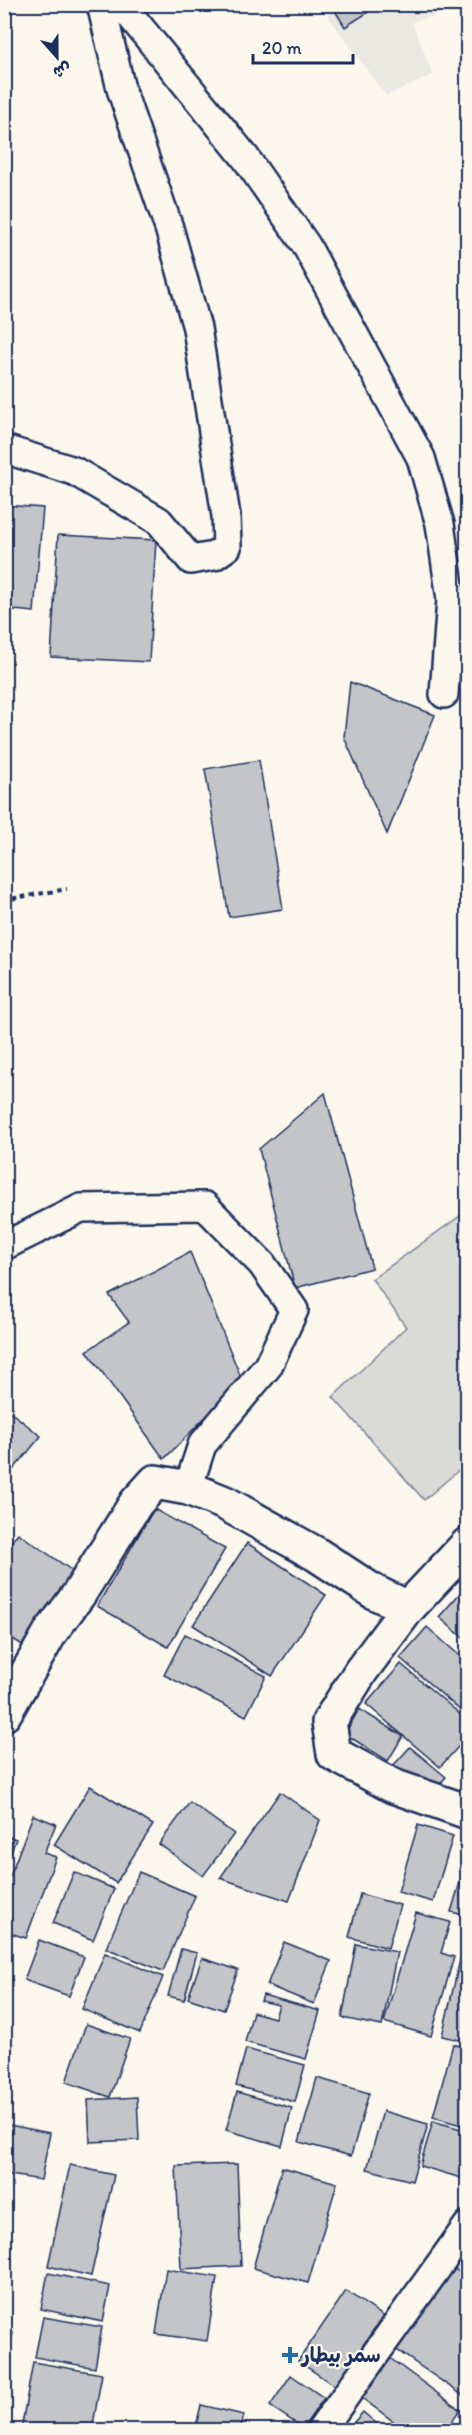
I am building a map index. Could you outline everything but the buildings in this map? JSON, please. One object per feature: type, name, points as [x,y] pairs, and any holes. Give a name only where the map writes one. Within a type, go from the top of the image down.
[{"type":"street","points":[[4,449],[74,471],[159,521],[191,560],[214,555],[227,547],[226,516],[197,328],[169,228],[121,89],[101,4]]},
{"type":"street","points":[[121,4],[245,157],[306,245],[421,458],[440,524],[451,599],[444,694]]},
{"type":"street","points":[[4,1246],[81,1208],[205,1206],[262,1264],[294,1310],[268,1366],[202,1445],[188,1488]]},
{"type":"street","points":[[4,1714],[50,1633],[91,1576],[136,1503],[155,1482],[188,1488],[225,1503],[316,1554],[374,1592],[408,1608]]},
{"type":"street","points":[[468,1544],[408,1608],[361,1671],[329,1722],[334,1754],[393,1786],[468,1812]]},
{"type":"street","points":[[321,2430],[465,2236]]},
{"type":"path","points":[[4,900],[67,889]]},
{"type":"shaded area","points":[[466,4],[467,7],[412,22],[433,75],[386,96],[320,5]]},
{"type":"shaded area","points":[[467,1211],[467,1463],[424,1500],[333,1397],[406,1327],[372,1279]]},
{"type":"place","name":"سمر بيطار","points":[[290,2355]]}]
